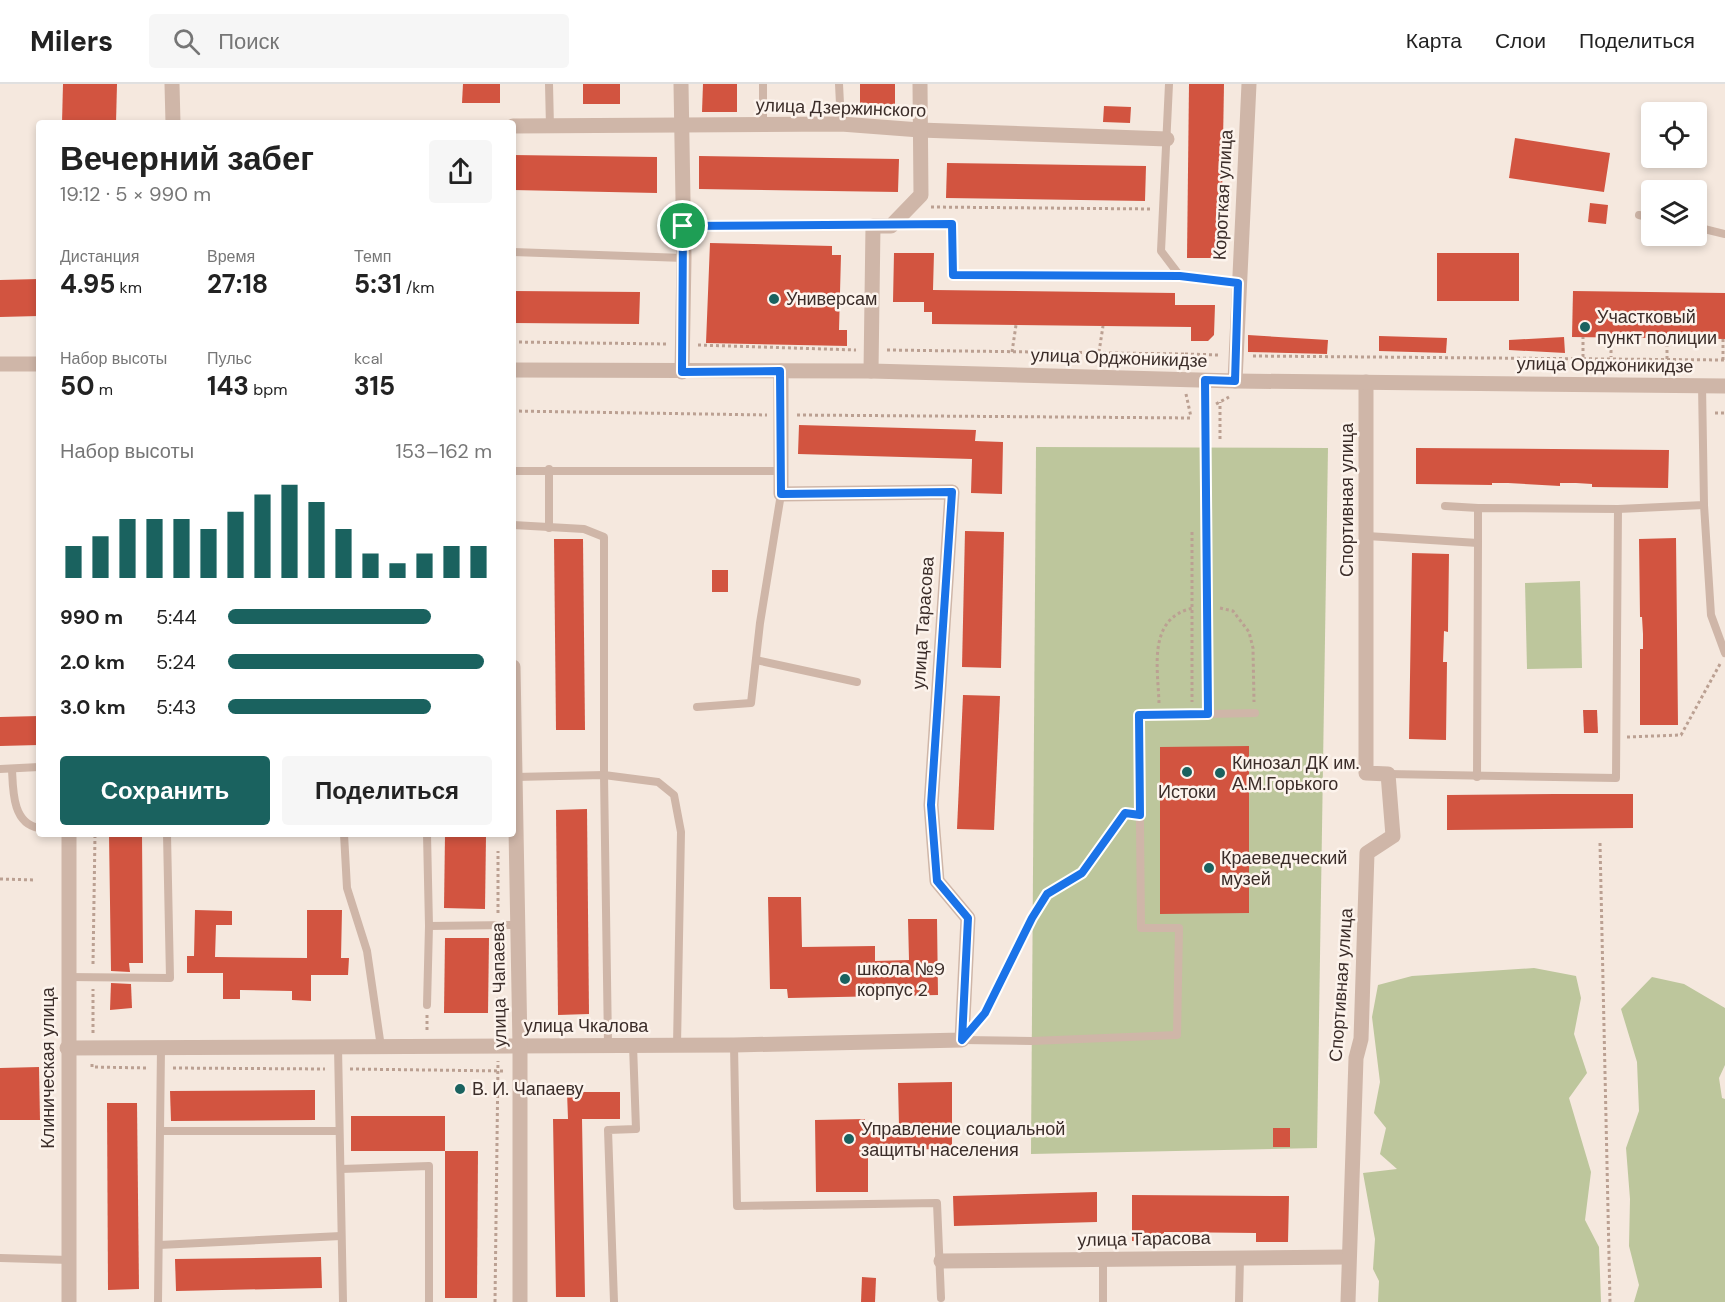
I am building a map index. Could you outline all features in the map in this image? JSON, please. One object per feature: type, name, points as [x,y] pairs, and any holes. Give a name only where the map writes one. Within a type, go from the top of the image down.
[{"type":"street","points":[[172,84],[173,120]]},
{"type":"street","points":[[681,84],[684,258],[682,372]]},
{"type":"street","points":[[871,371],[873,226],[891,226],[921,195],[920,84]]},
{"type":"street","name":"Короткая улица","points":[[1235,381],[1249,84]]},
{"type":"street","name":"улица Дзержинского","points":[[516,126],[840,124],[920,130],[1167,139]]},
{"type":"street","points":[[0,364],[36,364]]},
{"type":"street","name":"улица Орджоникидзе","points":[[516,370],[871,371],[1235,381],[1725,386]]},
{"type":"street","points":[[780,371],[781,494]]},
{"type":"street","name":"Спортивная улица","points":[[1348,1302],[1347,1257],[1356,1058],[1360,1039],[1367,853],[1393,836],[1388,774],[1366,773],[1366,382]]},
{"type":"street","name":"улица Тарасова","points":[[781,494],[952,492],[931,805],[937,881],[968,918],[962,1040]]},
{"type":"street","name":"улица Чапаева","points":[[516,826],[520,1046],[520,1302]]},
{"type":"street","name":"Клиническая улица","points":[[69,837],[67,1048],[69,1302]]},
{"type":"street","name":"улица Чкалова","points":[[67,1048],[734,1045],[962,1040]]},
{"type":"street","name":"улица Тарасова","points":[[941,1261],[1347,1257]]},
{"type":"lane","points":[[549,84],[550,127]]},
{"type":"lane","points":[[763,124],[764,84]]},
{"type":"lane","points":[[839,84],[840,124]]},
{"type":"lane","points":[[1169,84],[1161,251],[1180,276]]},
{"type":"lane","points":[[891,226],[952,224],[953,275],[1180,276],[1238,283]]},
{"type":"lane","points":[[683,226],[873,226]]},
{"type":"lane","points":[[1707,230],[1725,234]]},
{"type":"lane","points":[[516,252],[684,258]]},
{"type":"lane","points":[[1205,380],[1208,714]]},
{"type":"lane","points":[[1702,385],[1704,505],[1711,615],[1725,654]]},
{"type":"lane","points":[[549,470],[549,528]]},
{"type":"lane","points":[[516,471],[781,471]]},
{"type":"lane","points":[[697,707],[751,702],[781,494]]},
{"type":"lane","points":[[1445,506],[1618,509],[1704,505]]},
{"type":"lane","points":[[1477,777],[1478,508]]},
{"type":"lane","points":[[1388,774],[1616,778],[1618,509]]},
{"type":"lane","points":[[516,525],[584,529],[604,537],[604,776],[608,1046]]},
{"type":"lane","points":[[1367,536],[1478,543]]},
{"type":"lane","points":[[756,660],[857,682]]},
{"type":"lane","points":[[962,1040],[1032,1041],[1177,1035],[1179,928],[1141,928],[1139,715],[1254,713]]},
{"type":"lane","points":[[0,769],[36,767]]},
{"type":"lane","points":[[12,769],[13,798],[20,816],[36,828]]},
{"type":"lane","points":[[516,777],[604,776],[658,782],[674,795],[681,832],[677,1045]]},
{"type":"lane","points":[[68,977],[170,978],[167,837]]},
{"type":"lane","points":[[344,837],[347,888],[367,951],[381,1047]]},
{"type":"lane","points":[[427,837],[429,926],[427,1005]]},
{"type":"lane","points":[[429,926],[518,925]]},
{"type":"lane","points":[[614,1302],[608,1130],[636,1129],[633,1045]]},
{"type":"lane","points":[[734,1045],[737,1206],[937,1203],[941,1298]]},
{"type":"lane","points":[[338,1047],[343,1302]]},
{"type":"lane","points":[[158,1302],[161,1048]]},
{"type":"lane","points":[[160,1131],[339,1131]]},
{"type":"lane","points":[[341,1169],[429,1166],[429,1302]]},
{"type":"lane","points":[[159,1245],[341,1236]]},
{"type":"lane","points":[[0,1258],[69,1260]]},
{"type":"lane","points":[[1239,1302],[1240,1258]]},
{"type":"lane","points":[[1103,1259],[1103,1302]]},
{"type":"path","points":[[910,206],[1163,209]]},
{"type":"path","points":[[1012,352],[1016,325]]},
{"type":"path","points":[[1099,352],[1103,326]]},
{"type":"path","points":[[1583,337],[1583,357]]},
{"type":"path","points":[[1611,338],[1611,358]]},
{"type":"path","points":[[1667,338],[1667,359]]},
{"type":"path","points":[[1185,354],[1724,360],[1723,339]]},
{"type":"path","points":[[516,411],[1192,419],[1192,428]]},
{"type":"path","points":[[1192,528],[1192,714]]},
{"type":"path","points":[[1617,737],[1681,735],[1725,654]]},
{"type":"path","points":[[979,1020],[1032,918],[1047,894],[1082,873],[1125,813],[1140,815]]},
{"type":"path","points":[[95,837],[92,1067],[520,1071]]},
{"type":"path","points":[[1600,843],[1610,1302]]},
{"type":"path","points":[[495,1302],[498,845]]},
{"type":"path","points":[[0,879],[36,880]]},
{"type":"path","points":[[427,1005],[427,1047]]},
{"type":"green space","points":[[1036,447],[1328,448],[1317,1148],[1031,1154]]},
{"type":"green space","points":[[1580,581],[1582,668],[1527,669],[1525,583]]},
{"type":"green space","points":[[1534,968],[1576,976],[1581,998],[1574,1034],[1587,1073],[1569,1098],[1591,1172],[1585,1220],[1599,1247],[1601,1302],[1378,1302],[1379,1281],[1373,1269],[1375,1239],[1363,1173],[1397,1169],[1380,1154],[1386,1128],[1374,1113],[1380,1082],[1372,1017],[1378,985],[1412,976]]},
{"type":"green space","points":[[1652,977],[1684,984],[1725,1008],[1725,1065],[1719,1078],[1722,1098],[1725,1099],[1725,1302],[1634,1302],[1639,1285],[1629,1246],[1630,1199],[1626,1148],[1639,1111],[1637,1062],[1621,1009]]},
{"type":"building","points":[[63,84],[117,84],[116,120],[62,120]]},
{"type":"building","points":[[463,84],[500,84],[500,103],[462,103]]},
{"type":"building","points":[[583,84],[620,84],[620,104],[583,104]]},
{"type":"building","points":[[703,84],[737,84],[737,112],[702,112]]},
{"type":"building","points":[[860,84],[895,84],[895,115],[860,115]]},
{"type":"building","points":[[1189,84],[1224,84],[1221,258],[1187,258]]},
{"type":"building","points":[[1104,106],[1131,107],[1130,123],[1103,122]]},
{"type":"building","points":[[1515,138],[1610,153],[1604,192],[1509,178]]},
{"type":"building","points":[[516,155],[657,157],[657,193],[516,190]]},
{"type":"building","points":[[699,156],[899,159],[898,192],[699,189]]},
{"type":"building","points":[[947,163],[1146,166],[1145,201],[946,198]]},
{"type":"building","points":[[1590,203],[1608,205],[1606,224],[1588,222]]},
{"type":"building","name":"Универсам","points":[[710,243],[832,246],[832,255],[841,255],[839,330],[847,330],[847,346],[706,343]]},
{"type":"building","points":[[894,253],[934,253],[933,290],[1175,293],[1175,305],[1215,305],[1214,335],[1208,341],[1191,341],[1191,327],[932,324],[932,312],[924,312],[924,302],[893,302]]},
{"type":"building","points":[[1437,253],[1519,253],[1519,301],[1437,301]]},
{"type":"building","points":[[36,279],[36,316],[0,317],[0,280]]},
{"type":"building","points":[[516,291],[640,292],[639,324],[516,323]]},
{"type":"building","points":[[1573,291],[1725,293],[1725,339],[1572,337]]},
{"type":"building","points":[[1248,335],[1328,340],[1327,354],[1248,352]]},
{"type":"building","points":[[1379,336],[1447,338],[1446,353],[1379,351]]},
{"type":"building","points":[[1564,337],[1565,353],[1509,350],[1509,340]]},
{"type":"building","points":[[799,425],[976,430],[975,441],[1003,442],[1002,494],[971,493],[972,459],[798,454]]},
{"type":"building","points":[[1416,448],[1669,450],[1668,488],[1592,487],[1592,484],[1576,483],[1560,483],[1560,486],[1508,483],[1492,483],[1492,485],[1416,484]]},
{"type":"building","points":[[965,531],[1004,532],[1001,668],[962,667]]},
{"type":"building","points":[[1676,538],[1678,725],[1640,725],[1640,649],[1643,649],[1643,634],[1642,617],[1640,617],[1639,539]]},
{"type":"building","points":[[554,539],[583,539],[585,730],[556,730]]},
{"type":"building","points":[[1412,553],[1449,554],[1448,632],[1444,631],[1443,662],[1447,662],[1446,740],[1409,739]]},
{"type":"building","points":[[712,570],[728,570],[728,592],[712,592]]},
{"type":"building","points":[[963,695],[1000,696],[994,830],[957,829]]},
{"type":"building","points":[[1583,710],[1597,710],[1598,733],[1584,733]]},
{"type":"building","points":[[36,716],[36,745],[0,746],[0,717]]},
{"type":"building","points":[[1249,746],[1249,913],[1160,914],[1160,747]]},
{"type":"building","points":[[1633,794],[1633,828],[1447,830],[1447,795]]},
{"type":"building","points":[[587,809],[589,1014],[558,1015],[556,810]]},
{"type":"building","points":[[109,837],[142,837],[143,963],[129,963],[130,972],[111,971]]},
{"type":"building","points":[[445,837],[486,837],[485,909],[444,908]]},
{"type":"building","points":[[768,897],[801,897],[802,947],[875,946],[875,961],[909,960],[908,919],[937,919],[938,995],[788,998],[787,989],[770,989]]},
{"type":"building","points":[[195,910],[232,911],[232,925],[216,925],[215,957],[307,958],[307,910],[342,910],[341,958],[349,958],[348,975],[311,975],[311,1001],[292,1000],[292,991],[240,990],[240,999],[223,999],[223,973],[187,973],[187,956],[194,956]]},
{"type":"building","points":[[445,938],[489,938],[488,1013],[444,1013]]},
{"type":"building","points":[[111,983],[131,984],[132,1008],[110,1010]]},
{"type":"building","points":[[39,1067],[40,1120],[0,1120],[0,1068]]},
{"type":"building","points":[[952,1082],[952,1149],[868,1150],[868,1192],[816,1192],[815,1120],[865,1119],[865,1126],[899,1126],[898,1083]]},
{"type":"building","points":[[315,1090],[315,1120],[171,1121],[170,1091]]},
{"type":"building","points":[[567,1092],[620,1092],[620,1119],[582,1119],[585,1297],[556,1297],[553,1119],[568,1119]]},
{"type":"building","points":[[107,1103],[137,1103],[139,1289],[108,1290]]},
{"type":"building","points":[[351,1116],[445,1116],[445,1151],[351,1151]]},
{"type":"building","points":[[1273,1128],[1290,1128],[1290,1147],[1273,1147]]},
{"type":"building","points":[[445,1151],[478,1151],[477,1298],[445,1298]]},
{"type":"building","points":[[1097,1192],[1097,1222],[954,1226],[953,1196]]},
{"type":"building","points":[[1132,1195],[1289,1196],[1288,1242],[1256,1242],[1256,1233],[1164,1232],[1164,1242],[1132,1241]]},
{"type":"building","points":[[321,1257],[322,1288],[176,1291],[175,1259]]},
{"type":"building","points":[[862,1277],[876,1278],[875,1302],[861,1302]]},
{"type":"place","name":"Универсам","points":[[774,299]]},
{"type":"place","name":"Участковый пункт полиции","points":[[1585,327]]},
{"type":"place","name":"Истоки","points":[[1187,772]]},
{"type":"place","name":"Кинозал ДК им. А.М.Горького","points":[[1220,773]]},
{"type":"place","name":"Краеведческий музей","points":[[1209,868]]},
{"type":"place","name":"школа №9 корпус 2","points":[[845,979]]},
{"type":"place","name":"В. И. Чапаеву","points":[[460,1089]]},
{"type":"place","name":"Управление социальной защиты населения","points":[[849,1139]]},
{"type":"route","points":[[952,224],[953,275],[1180,276],[1238,283],[1235,381],[1205,380],[1208,714],[1139,715],[1140,815],[1125,813],[1082,873],[1047,894],[1032,918],[985,1013],[962,1040],[968,918],[937,881],[931,805],[935,718],[952,492],[781,494],[780,371],[682,372],[683,226],[952,224]]}]
